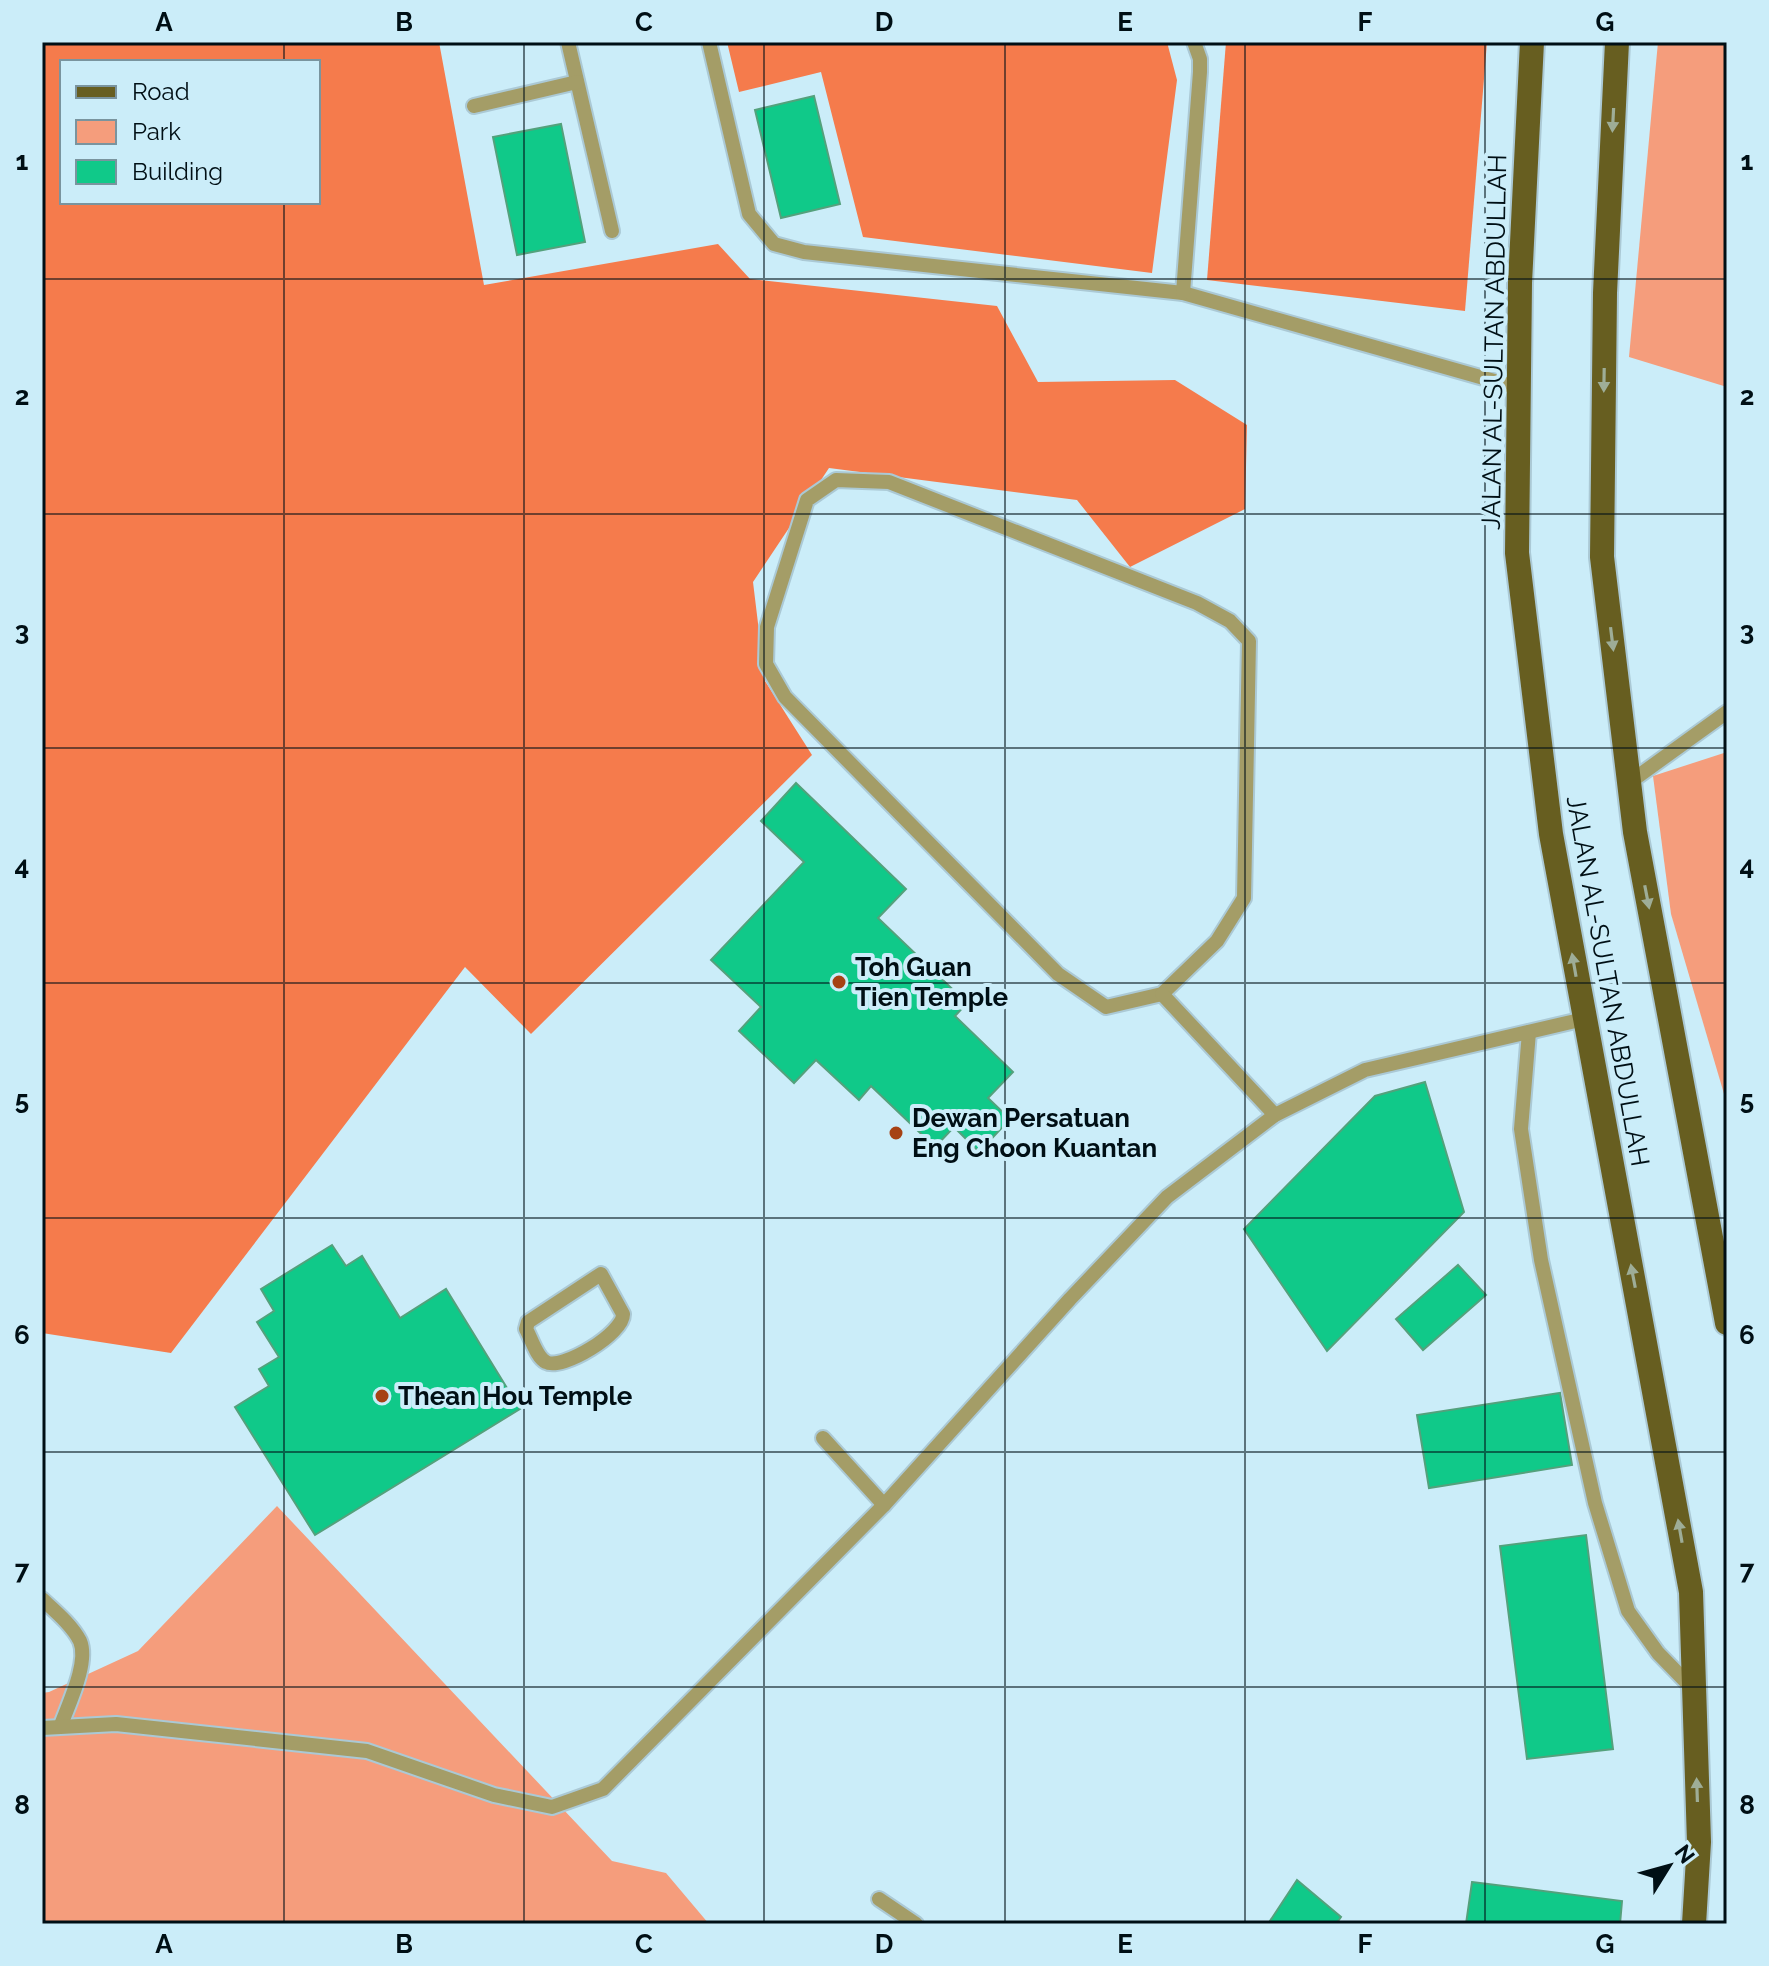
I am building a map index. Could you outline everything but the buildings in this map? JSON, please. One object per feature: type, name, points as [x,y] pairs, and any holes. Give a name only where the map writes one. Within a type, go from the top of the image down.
[{"type":"main road","name":"JALAN AL-SULTAN ABDULLAH","points":[[1532,42],[1520,283],[1517,553],[1551,834],[1691,1592],[1699,1842],[1694,1924]]},
{"type":"main road","name":"JALAN AL-SULTAN ABDULLAH","points":[[1617,42],[1605,293],[1602,557],[1635,832],[1727,1323]]},
{"type":"lane","points":[[568,42],[612,231]]},
{"type":"lane","points":[[709,42],[749,214],[774,244],[804,252],[1183,293],[1519,388]]},
{"type":"lane","points":[[1183,293],[1200,72],[1200,59],[1194,42]]},
{"type":"lane","points":[[474,106],[577,82]]},
{"type":"lane","points":[[836,480],[889,482],[1197,603],[1230,621],[1249,641],[1244,898],[1217,941],[1162,994],[1106,1007],[1058,974],[785,697],[766,664],[767,627],[807,500],[836,480]]},
{"type":"lane","points":[[1630,782],[1727,712]]},
{"type":"lane","points":[[1162,994],[1275,1115]]},
{"type":"lane","points":[[42,1728],[116,1724],[367,1751],[494,1795],[552,1807],[603,1789],[884,1505],[1070,1299],[1167,1197],[1275,1115],[1365,1070],[1584,1019]]},
{"type":"lane","points":[[1529,1032],[1521,1129],[1541,1260],[1595,1503],[1628,1611],[1658,1653],[1694,1690]]},
{"type":"lane","points":[[601,1274],[623,1314],[623,1321],[616,1331],[590,1349],[563,1362],[549,1364],[542,1361],[526,1329],[528,1322],[601,1274]]},
{"type":"lane","points":[[823,1438],[884,1505]]},
{"type":"lane","points":[[42,1599],[71,1627],[80,1640],[84,1656],[61,1725]]},
{"type":"lane","points":[[879,1899],[916,1924]]},
{"type":"green space","points":[[1658,42],[1727,42],[1727,387],[1629,357]]},
{"type":"green space","points":[[1727,752],[1727,1104],[1671,914],[1653,776]]},
{"type":"green space","points":[[277,1506],[612,1861],[666,1873],[709,1924],[42,1924],[42,1693],[138,1651]]},
{"type":"shaded area","points":[[42,42],[439,42],[484,285],[718,244],[750,279],[997,306],[1038,382],[1175,380],[1247,425],[1245,509],[1130,567],[1077,500],[829,468],[753,582],[765,681],[812,755],[531,1034],[465,967],[171,1353],[42,1333]]},
{"type":"shaded area","points":[[727,42],[1167,42],[1177,80],[1152,273],[863,237],[821,72],[739,92]]},
{"type":"shaded area","points":[[1226,42],[1487,42],[1465,311],[1207,280]]},
{"type":"place","name":"Toh Guan Tien Temple","points":[[839,982]]},
{"type":"place","name":"Dewan Persatuan Eng Choon Kuantan","points":[[896,1133]]},
{"type":"place","name":"Thean Hou Temple","points":[[382,1396]]}]
